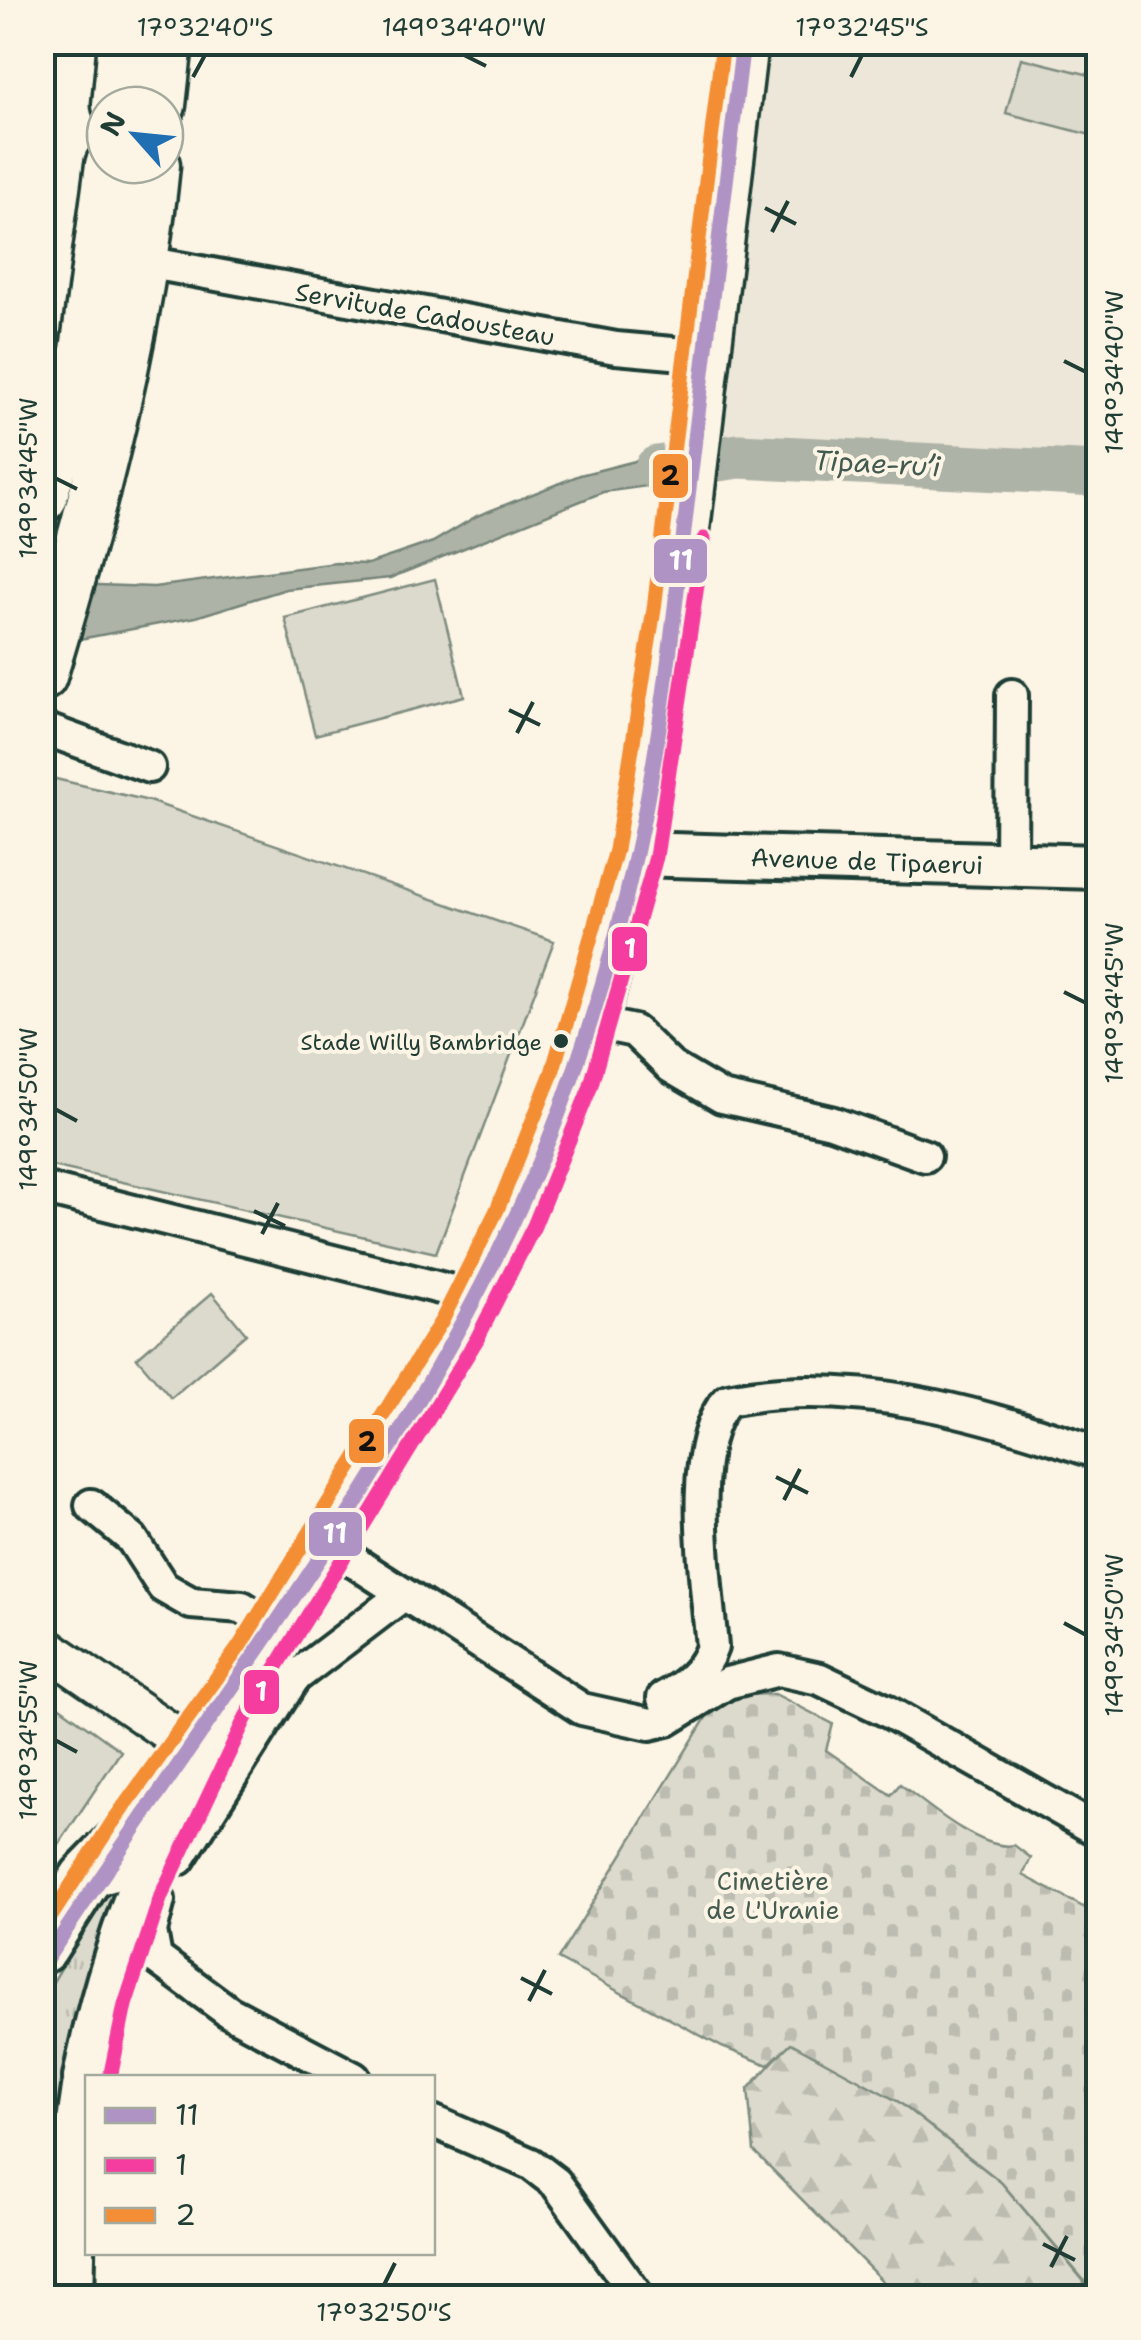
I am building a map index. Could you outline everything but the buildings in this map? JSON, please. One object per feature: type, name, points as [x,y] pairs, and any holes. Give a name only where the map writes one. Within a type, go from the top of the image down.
[{"type":"highway","points":[[91,2075],[106,2000],[142,1889],[228,1707],[265,1643]]},
{"type":"highway","points":[[42,1947],[85,1879],[128,1835]]},
{"type":"highway","points":[[68,2298],[70,2214],[85,2109]]},
{"type":"main road","points":[[119,85],[124,42]]},
{"type":"main road","points":[[163,85],[168,42]]},
{"type":"main road","points":[[42,1967],[128,1835],[265,1643],[476,1297],[536,1170],[590,1022],[636,854],[684,536],[743,42]]},
{"type":"main road","points":[[42,498],[86,350],[107,185]]},
{"type":"main road","points":[[42,676],[76,564],[124,374],[146,262],[153,185]]},
{"type":"main road","name":"Avenue de Tipaerui","points":[[636,854],[1098,867]]},
{"type":"street","name":"Servitude Cadousteau","points":[[146,262],[616,348],[706,356]]},
{"type":"street","points":[[1011,866],[1012,695]]},
{"type":"street","points":[[42,728],[149,767]]},
{"type":"street","points":[[590,1022],[634,1031],[671,1068],[722,1097],[831,1122],[925,1156]]},
{"type":"street","points":[[42,1188],[476,1297]]},
{"type":"street","points":[[624,1717],[685,1686],[708,1659],[712,1647],[701,1506],[708,1436],[728,1400],[782,1390],[858,1395],[972,1414],[1098,1453]]},
{"type":"street","points":[[91,1505],[132,1539],[163,1586],[191,1603],[242,1607],[265,1643]]},
{"type":"street","points":[[328,1545],[582,1708],[650,1724],[667,1720],[727,1683],[780,1670],[820,1679],[885,1710],[1098,1832]]},
{"type":"street","points":[[349,2075],[197,1992],[156,1958],[151,1931],[162,1889],[286,1688],[403,1595]]},
{"type":"street","points":[[42,1645],[192,1748]]},
{"type":"street","points":[[435,2121],[531,2164],[556,2183],[575,2215],[639,2298]]},
{"type":"shaded area","points":[[734,43],[1098,43],[1098,459],[999,451],[678,459]]},
{"type":"shaded area","points":[[659,455],[655,485],[603,492],[390,578],[286,589],[196,617],[43,646],[42,583],[154,587],[336,563],[368,564],[433,542],[477,516],[580,475]]},
{"type":"green space","points":[[1021,58],[1098,77],[1098,137],[1006,113]]},
{"type":"green space","points":[[435,579],[464,696],[315,735],[285,618]]},
{"type":"green space","name":"Stade Willy Bambridge","points":[[43,776],[149,801],[554,941],[436,1253],[43,1164]]},
{"type":"green space","points":[[212,1293],[246,1334],[171,1398],[137,1358]]},
{"type":"green space","name":"Cimetière de L'Uranie","points":[[775,1694],[833,1724],[826,1750],[891,1795],[900,1784],[971,1834],[1001,1845],[1014,1845],[1031,1858],[1023,1875],[1083,1907],[1098,1920],[1098,2297],[1001,2182],[899,2102],[791,2043],[768,2065],[722,2047],[558,1959],[715,1703],[736,1695]]},
{"type":"green space","points":[[43,1695],[121,1751],[43,1868]]},
{"type":"green space","points":[[120,1870],[103,1934],[46,2297],[42,2000]]},
{"type":"green space","points":[[791,2042],[899,2102],[1001,2182],[1097,2297],[898,2297],[754,2151],[748,2089]]},
{"type":"waterway","name":"Tipae-ru’i","points":[[657,468],[739,456],[1098,474]]},
{"type":"transit line","name":"2","points":[[42,1930],[112,1823],[239,1647],[442,1320],[497,1210],[552,1073],[616,850],[654,609],[723,42]]},
{"type":"transit line","name":"11","points":[[42,1966],[291,1602],[409,1416],[513,1222],[568,1089],[625,899],[654,762],[743,42]]},
{"type":"transit line","name":"1","points":[[111,2075],[125,2005],[161,1896],[246,1717],[477,1339],[534,1226],[590,1088],[656,857],[704,539]]},
{"type":"place","name":"Stade Willy Bambridge","points":[[561,1041]]}]
